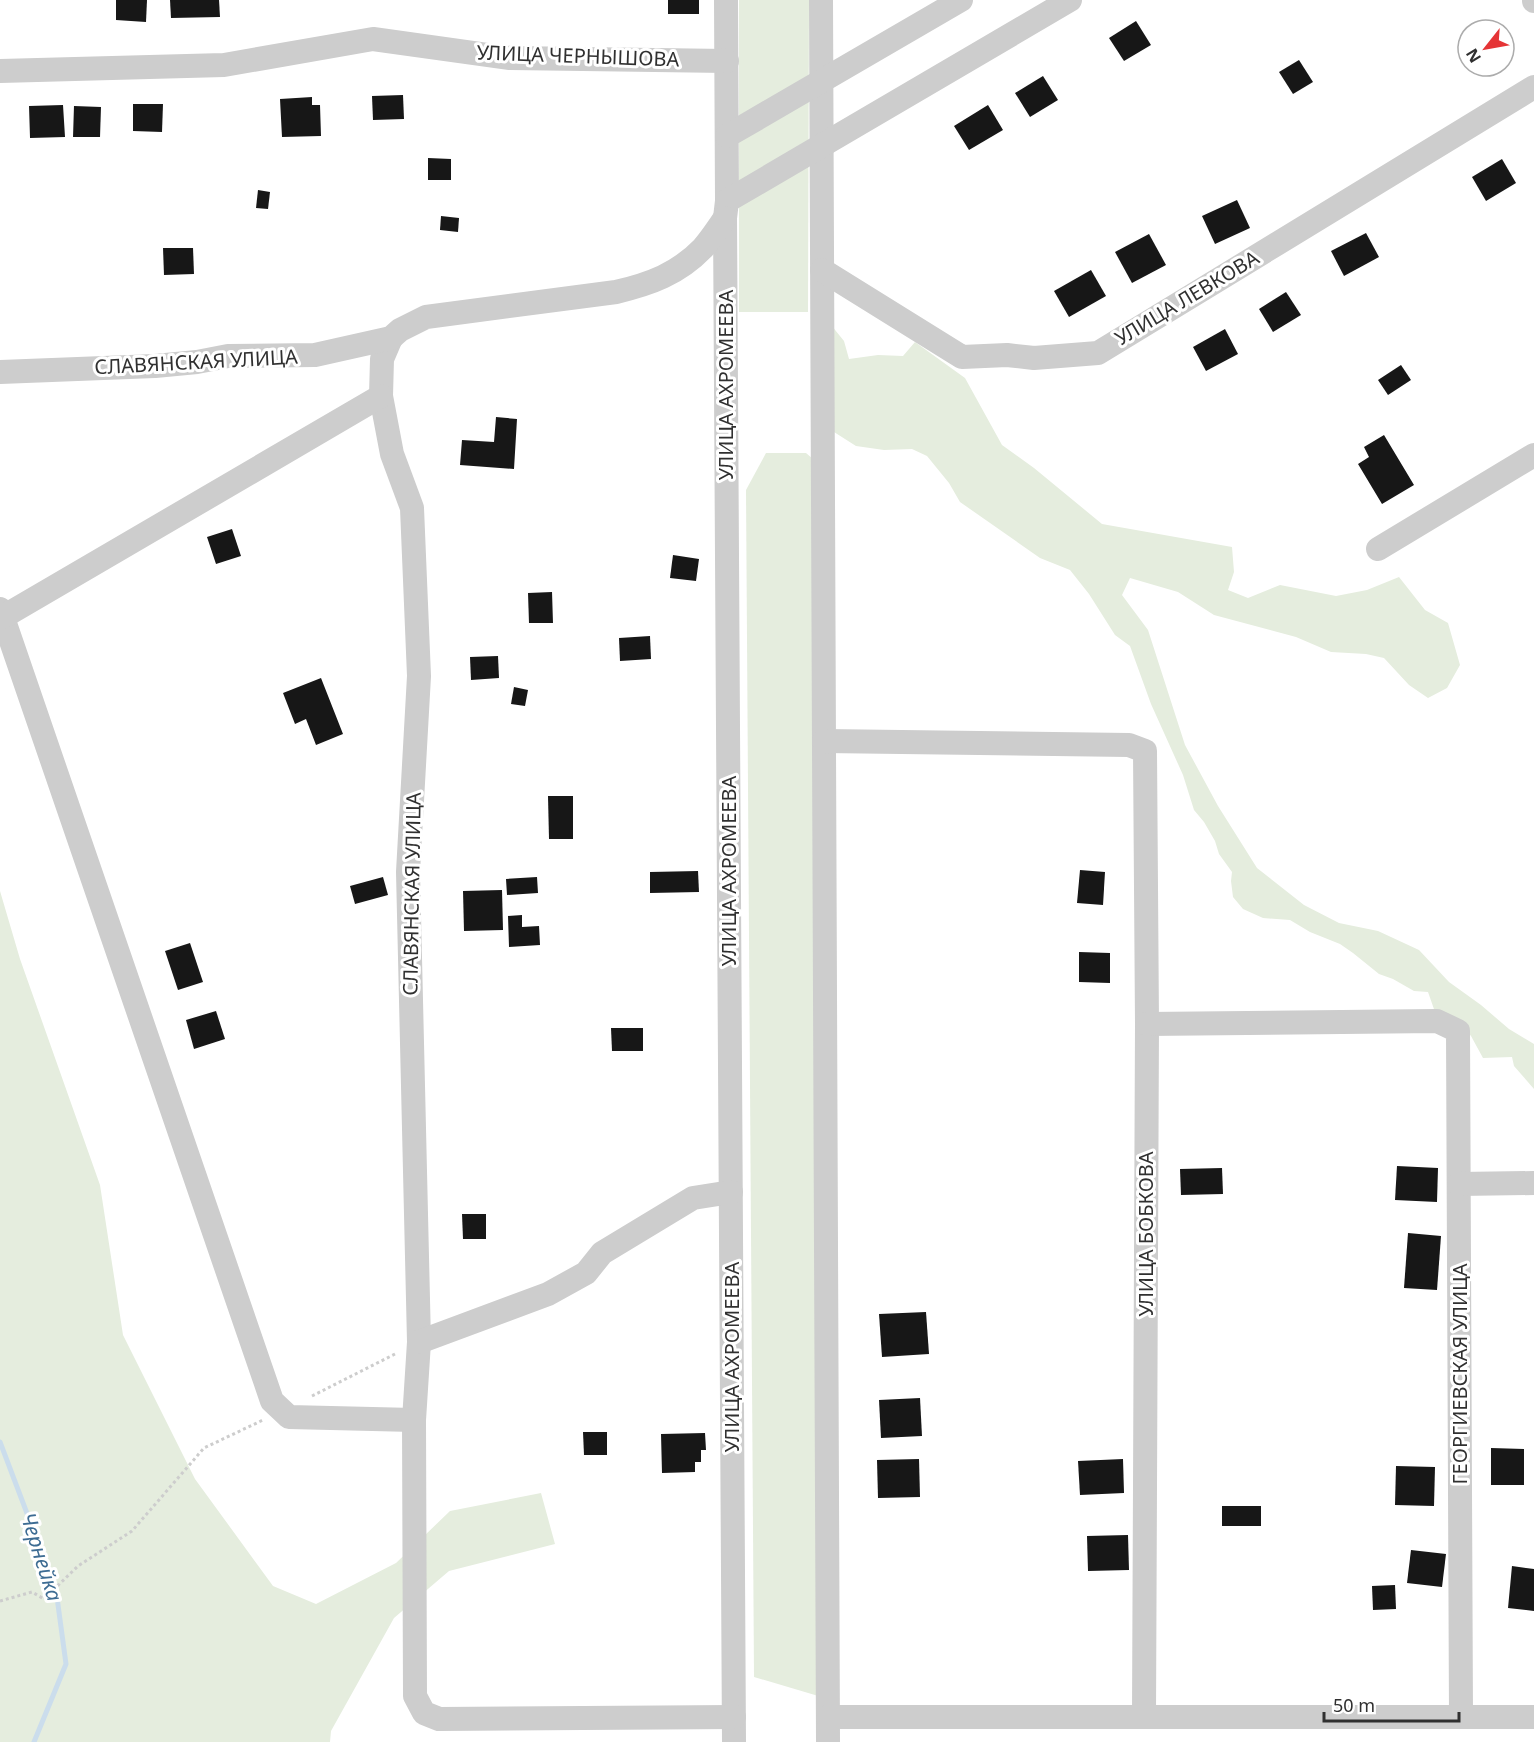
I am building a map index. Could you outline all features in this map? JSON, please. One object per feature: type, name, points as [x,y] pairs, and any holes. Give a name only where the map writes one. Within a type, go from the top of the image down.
[{"type":"street","name":"УЛИЦА АХРОМЕЕВА","points":[[726,0],[734,1742]]},
{"type":"street","points":[[821,0],[828,1742]]},
{"type":"street","points":[[727,136],[961,0]]},
{"type":"street","points":[[726,210],[821,146],[1070,0]]},
{"type":"street","name":"УЛИЦА ЧЕРНЫШОВА","points":[[0,71],[224,65],[373,39],[510,58],[727,61]]},
{"type":"street","name":"УЛИЦА ЛЕВКОВА","points":[[822,270],[962,357],[1007,355],[1034,358],[1098,353],[1534,87]]},
{"type":"street","name":"СЛАВЯНСКАЯ УЛИЦА","points":[[726,210],[705,246],[683,267],[645,285],[616,292],[426,317],[400,330],[391,338],[382,359],[381,396],[392,454],[412,508],[419,675],[408,872],[419,1342],[414,1420],[415,1696],[424,1713],[439,1719],[734,1717]]},
{"type":"street","name":"СЛАВЯНСКАЯ УЛИЦА","points":[[0,372],[155,366],[228,356],[315,356],[391,338]]},
{"type":"street","points":[[381,396],[1,613],[272,1401],[290,1417],[414,1420]]},
{"type":"street","points":[[1378,549],[1534,454]]},
{"type":"street","name":"УЛИЦА БОБКОВА","points":[[824,741],[1129,745],[1145,751],[1147,1024],[1144,1717]]},
{"type":"street","name":"ГЕОРГИЕВСКАЯ УЛИЦА","points":[[1147,1024],[1437,1021],[1458,1031],[1461,1717]]},
{"type":"street","points":[[1459,1184],[1534,1183]]},
{"type":"street","points":[[419,1342],[548,1294],[586,1272],[602,1253],[693,1198],[731,1192]]},
{"type":"street","points":[[828,1717],[1534,1716]]},
{"type":"path","points":[[0,1601],[32,1592],[44,1599],[78,1566],[132,1531],[204,1448],[419,1342]]},
{"type":"green space","points":[[739,0],[809,0],[808,312],[739,312]]},
{"type":"green space","points":[[827,320],[844,341],[849,359],[878,355],[903,356],[915,342],[965,378],[1002,445],[1102,524],[1232,547],[1234,572],[1228,590],[1248,598],[1280,585],[1336,596],[1367,590],[1399,577],[1425,610],[1448,623],[1460,665],[1447,688],[1428,698],[1409,685],[1384,658],[1366,654],[1331,652],[1296,637],[1214,615],[1178,592],[1130,578],[1122,595],[1148,630],[1185,745],[1218,806],[1257,868],[1304,905],[1339,923],[1378,931],[1419,950],[1449,982],[1509,1029],[1534,1044],[1534,1089],[1514,1066],[1512,1057],[1483,1058],[1471,1036],[1455,1017],[1435,1012],[1428,992],[1414,991],[1379,974],[1340,944],[1310,932],[1290,920],[1263,918],[1243,909],[1233,897],[1232,872],[1219,854],[1215,841],[1204,822],[1194,810],[1183,775],[1151,704],[1130,646],[1115,635],[1089,594],[1070,570],[1040,558],[960,502],[949,483],[927,456],[912,449],[884,450],[856,446],[834,432]]},
{"type":"green space","points":[[766,453],[806,453],[827,471],[825,1698],[754,1677],[746,490]]},
{"type":"green space","points":[[0,891],[20,959],[100,1185],[123,1335],[195,1479],[273,1586],[316,1604],[396,1563],[450,1511],[541,1493],[555,1544],[449,1571],[394,1618],[331,1731],[330,1742],[0,1742]]},
{"type":"building","points":[[116,0],[147,0],[146,22],[116,20]]},
{"type":"building","points":[[170,0],[219,0],[220,17],[171,18]]},
{"type":"building","points":[[668,0],[699,0],[699,14],[668,14]]},
{"type":"building","points":[[1136,21],[1151,45],[1124,61],[1109,38]]},
{"type":"building","points":[[1299,60],[1313,82],[1293,94],[1279,72]]},
{"type":"building","points":[[1043,76],[1058,100],[1030,117],[1015,93]]},
{"type":"building","points":[[403,95],[404,119],[373,120],[372,96]]},
{"type":"building","points":[[312,97],[312,105],[320,105],[321,136],[282,137],[280,99]]},
{"type":"building","points":[[133,104],[163,104],[162,132],[133,131]]},
{"type":"building","points":[[63,105],[65,137],[30,138],[29,106]]},
{"type":"building","points":[[988,105],[1003,130],[969,150],[954,126]]},
{"type":"building","points":[[74,106],[101,107],[100,137],[73,137]]},
{"type":"building","points":[[428,158],[451,159],[451,180],[428,180]]},
{"type":"building","points":[[1502,159],[1516,183],[1486,201],[1472,177]]},
{"type":"building","points":[[258,190],[270,192],[268,209],[256,208]]},
{"type":"building","points":[[1237,200],[1250,228],[1215,244],[1202,216]]},
{"type":"building","points":[[441,216],[459,218],[458,232],[440,230]]},
{"type":"building","points":[[1366,233],[1379,257],[1344,276],[1331,251]]},
{"type":"building","points":[[1149,234],[1166,265],[1132,283],[1115,252]]},
{"type":"building","points":[[163,248],[193,248],[194,274],[164,275]]},
{"type":"building","points":[[1091,270],[1106,296],[1069,317],[1054,291]]},
{"type":"building","points":[[1286,292],[1301,315],[1273,332],[1259,309]]},
{"type":"building","points":[[1225,329],[1238,354],[1206,371],[1193,347]]},
{"type":"building","points":[[1401,365],[1411,380],[1388,395],[1378,380]]},
{"type":"building","points":[[496,417],[517,419],[514,469],[460,465],[462,440],[494,442]]},
{"type":"building","points":[[1384,435],[1414,485],[1382,504],[1358,464],[1369,457],[1364,447]]},
{"type":"building","points":[[232,529],[241,556],[216,564],[207,537]]},
{"type":"building","points":[[673,555],[699,559],[696,581],[670,578]]},
{"type":"building","points":[[552,592],[553,623],[529,623],[528,593]]},
{"type":"building","points":[[650,636],[651,659],[620,661],[619,638]]},
{"type":"building","points":[[498,656],[499,678],[471,680],[470,657]]},
{"type":"building","points":[[321,678],[343,734],[316,745],[306,719],[295,724],[283,693]]},
{"type":"building","points":[[514,687],[528,690],[525,706],[511,704]]},
{"type":"building","points":[[548,796],[573,796],[573,839],[549,839]]},
{"type":"building","points":[[1080,870],[1105,872],[1103,905],[1077,903]]},
{"type":"building","points":[[698,871],[699,892],[650,893],[650,872]]},
{"type":"building","points":[[383,877],[388,895],[355,904],[350,886]]},
{"type":"building","points":[[537,877],[538,893],[507,895],[506,879]]},
{"type":"building","points":[[502,890],[503,930],[464,931],[463,891]]},
{"type":"building","points":[[522,915],[522,927],[539,926],[540,945],[509,947],[508,916]]},
{"type":"building","points":[[190,943],[203,982],[178,990],[165,951]]},
{"type":"building","points":[[1079,952],[1110,953],[1110,983],[1079,982]]},
{"type":"building","points":[[216,1011],[225,1039],[194,1049],[186,1020]]},
{"type":"building","points":[[611,1028],[643,1028],[643,1051],[612,1051]]},
{"type":"building","points":[[1397,1166],[1438,1168],[1437,1202],[1395,1200]]},
{"type":"building","points":[[1222,1168],[1223,1194],[1181,1195],[1180,1169]]},
{"type":"building","points":[[462,1214],[486,1214],[486,1239],[463,1239]]},
{"type":"building","points":[[1408,1233],[1441,1236],[1437,1290],[1404,1288]]},
{"type":"building","points":[[926,1312],[929,1354],[882,1357],[879,1314]]},
{"type":"building","points":[[920,1398],[922,1436],[881,1438],[879,1400]]},
{"type":"building","points":[[583,1432],[607,1432],[607,1455],[584,1455]]},
{"type":"building","points":[[705,1433],[706,1450],[701,1450],[701,1462],[695,1462],[695,1472],[662,1473],[661,1434]]},
{"type":"building","points":[[1491,1448],[1524,1449],[1524,1485],[1491,1485]]},
{"type":"building","points":[[919,1459],[920,1497],[878,1498],[877,1460]]},
{"type":"building","points":[[1123,1459],[1124,1493],[1080,1495],[1078,1461]]},
{"type":"building","points":[[1396,1466],[1435,1467],[1434,1506],[1395,1505]]},
{"type":"building","points":[[1222,1506],[1261,1506],[1261,1526],[1222,1526]]},
{"type":"building","points":[[1128,1535],[1129,1570],[1088,1571],[1087,1536]]},
{"type":"building","points":[[1411,1550],[1446,1554],[1442,1587],[1407,1583]]},
{"type":"building","points":[[1512,1566],[1534,1569],[1534,1611],[1508,1608]]},
{"type":"building","points":[[1395,1585],[1396,1609],[1373,1610],[1372,1586]]},
{"type":"waterway","name":"Чернейка","points":[[0,1442],[56,1590],[66,1664],[34,1742]]}]
